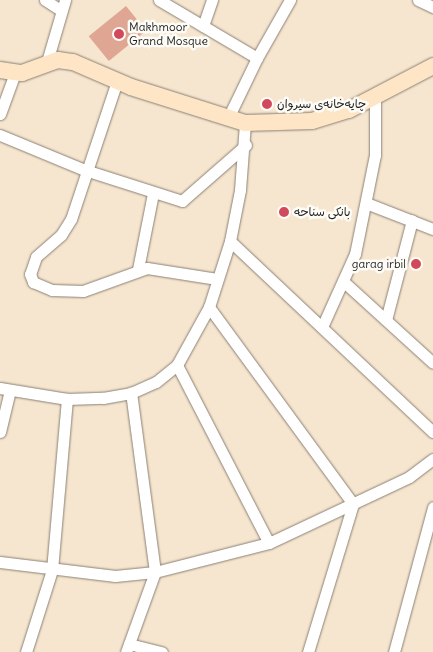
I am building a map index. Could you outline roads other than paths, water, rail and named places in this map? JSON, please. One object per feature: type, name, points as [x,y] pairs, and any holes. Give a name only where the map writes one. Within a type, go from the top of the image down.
[{"type":"street","points":[[45,0],[62,4],[46,66]]},
{"type":"street","points":[[159,0],[257,58]]},
{"type":"street","points":[[203,26],[212,0]]},
{"type":"street","points":[[228,118],[257,58],[290,0]]},
{"type":"street","points":[[418,0],[433,7]]},
{"type":"street","points":[[0,114],[8,71],[34,71],[58,60],[73,62],[116,81],[245,123],[312,121],[349,110],[433,66]]},
{"type":"street","points":[[116,81],[67,228],[41,251],[31,266],[33,282],[52,290],[83,291],[138,269],[147,268],[218,279]]},
{"type":"street","points":[[322,328],[355,254],[375,155],[374,96]]},
{"type":"street","points":[[0,432],[5,389],[67,399],[103,398],[131,393],[156,382],[177,365],[209,307],[230,241],[246,144],[245,123]]},
{"type":"street","points":[[0,135],[85,170],[182,202],[246,144]]},
{"type":"street","points":[[138,269],[153,193]]},
{"type":"street","points":[[366,202],[433,228]]},
{"type":"street","points":[[386,320],[412,220]]},
{"type":"street","points":[[230,241],[433,432]]},
{"type":"street","points":[[344,282],[433,363]]},
{"type":"street","points":[[209,307],[353,504]]},
{"type":"street","points":[[177,365],[269,543]]},
{"type":"street","points":[[131,393],[155,572],[127,648],[162,652]]},
{"type":"street","points":[[26,652],[52,568],[67,399]]},
{"type":"street","points":[[0,562],[115,576],[155,572],[269,543],[409,477],[433,459]]},
{"type":"street","points":[[308,652],[353,504]]},
{"type":"street","points":[[394,652],[433,506]]},
{"type":"place","name":"Makhmoor Grand Mosque","points":[[119,34]]},
{"type":"place","name":"چایەخانەی سیروان","points":[[267,104]]},
{"type":"place","name":"بانکی سناحە","points":[[284,212]]},
{"type":"place","name":"garag irbil","points":[[416,264]]}]
